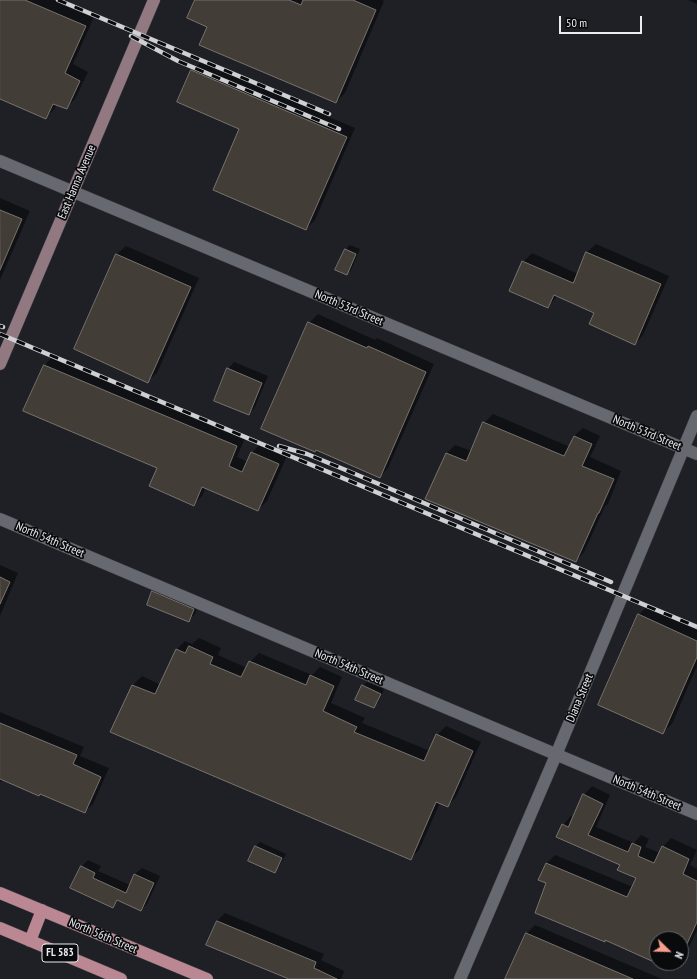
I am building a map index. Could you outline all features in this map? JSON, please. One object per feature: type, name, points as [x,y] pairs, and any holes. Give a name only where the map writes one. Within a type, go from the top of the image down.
[{"type":"main road","name":"North 56th Street","points":[[0,892],[207,979]]},
{"type":"main road","points":[[30,940],[42,910]]},
{"type":"main road","name":"FL 583","points":[[0,928],[121,979]]},
{"type":"street","name":"East Hanna Avenue","points":[[0,364],[154,0]]},
{"type":"street","name":"North 53rd Street","points":[[0,161],[697,454]]},
{"type":"street","name":"Diana Street","points":[[460,979],[556,755],[697,416]]},
{"type":"street","name":"North 54th Street","points":[[0,520],[697,814]]},
{"type":"building","points":[[0,0],[25,0],[86,26],[65,73],[80,81],[67,109],[53,104],[46,119],[0,99]]},
{"type":"building","points":[[195,0],[289,0],[301,5],[303,0],[353,0],[376,10],[336,103],[199,45],[207,27],[187,18]]},
{"type":"building","points":[[191,70],[347,137],[306,230],[213,190],[239,129],[177,102]]},
{"type":"building","points":[[0,210],[22,219],[0,270]]},
{"type":"building","points":[[345,249],[356,254],[347,275],[335,270]]},
{"type":"building","points":[[586,252],[661,284],[635,345],[589,324],[594,313],[554,295],[548,308],[509,291],[522,261],[573,283]]},
{"type":"building","points":[[116,254],[191,287],[148,383],[74,349]]},
{"type":"building","points":[[308,322],[367,348],[368,346],[426,372],[380,478],[316,450],[315,452],[261,429]]},
{"type":"building","points":[[44,365],[237,446],[229,466],[242,472],[251,452],[279,464],[258,511],[202,487],[194,506],[149,486],[157,468],[23,411]]},
{"type":"building","points":[[227,368],[262,383],[249,415],[214,401]]},
{"type":"building","points":[[483,422],[564,456],[574,436],[592,444],[582,466],[614,479],[576,562],[425,499],[446,453],[466,461]]},
{"type":"building","points":[[0,577],[10,582],[0,604]]},
{"type":"building","points":[[152,591],[194,609],[189,622],[147,605]]},
{"type":"building","points":[[638,614],[697,641],[697,657],[663,734],[598,705]]},
{"type":"building","points":[[189,646],[213,657],[210,664],[241,677],[249,661],[306,685],[310,675],[334,686],[323,711],[357,727],[354,732],[424,761],[436,734],[473,751],[448,807],[436,802],[411,860],[110,732],[132,685],[155,694],[176,649],[185,653]]},
{"type":"building","points":[[362,685],[381,694],[374,708],[355,700]]},
{"type":"building","points":[[0,723],[77,755],[73,764],[101,777],[85,813],[40,794],[39,796],[0,779]]},
{"type":"building","points":[[583,794],[603,804],[588,835],[628,852],[632,843],[641,847],[638,856],[654,863],[662,846],[689,859],[683,874],[697,881],[697,922],[689,940],[689,931],[649,931],[649,960],[605,940],[605,942],[535,913],[546,883],[538,880],[546,863],[627,897],[636,878],[617,870],[620,865],[556,837],[562,824],[568,827]]},
{"type":"building","points":[[255,846],[282,858],[275,873],[248,861]]},
{"type":"building","points":[[81,866],[95,873],[93,878],[126,893],[134,874],[154,883],[141,911],[117,900],[113,908],[70,888]]},
{"type":"building","points":[[217,921],[316,962],[314,968],[337,979],[289,979],[206,945]]},
{"type":"building","points":[[526,933],[633,979],[505,979]]},
{"type":"railway","points":[[58,0],[329,114]]},
{"type":"railway","points":[[131,36],[178,61],[339,129]]},
{"type":"railway","points":[[0,334],[697,627]]},
{"type":"railway","points":[[279,446],[307,454],[611,582]]}]
